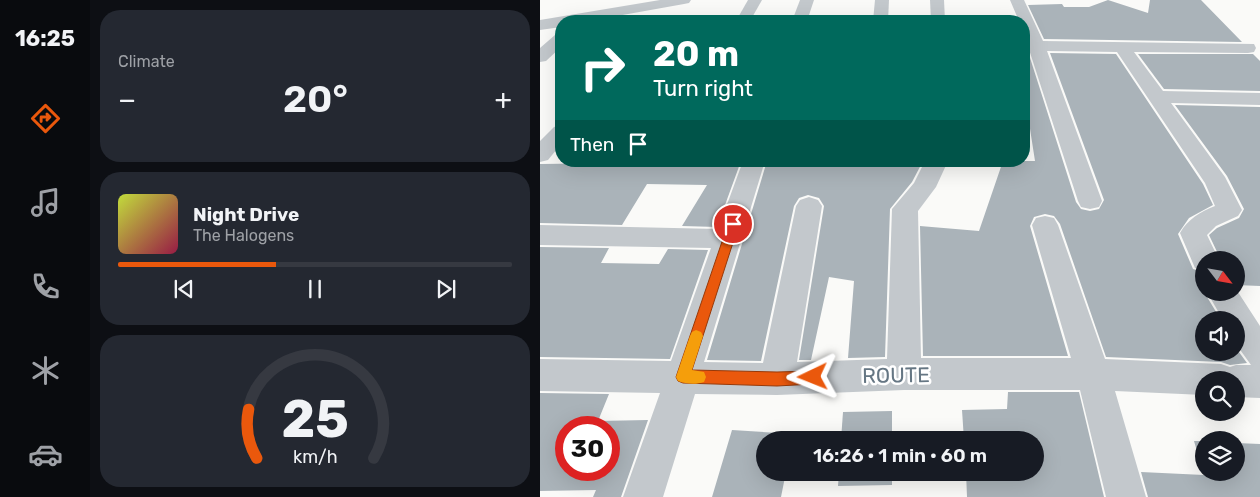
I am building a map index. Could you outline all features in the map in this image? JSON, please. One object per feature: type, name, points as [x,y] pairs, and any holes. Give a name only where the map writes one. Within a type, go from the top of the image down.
[{"type":"street","points":[[746,15],[755,0]]},
{"type":"street","points":[[802,15],[807,0]]},
{"type":"street","points":[[881,15],[882,0]]},
{"type":"street","points":[[937,0],[938,15]]},
{"type":"street","points":[[1017,0],[1022,15]]},
{"type":"street","points":[[608,15],[680,1]]},
{"type":"street","points":[[665,15],[680,1]]},
{"type":"street","points":[[540,25],[555,23]]},
{"type":"street","points":[[1229,32],[1254,53]]},
{"type":"street","points":[[1090,201],[1031,40],[1254,53]]},
{"type":"street","points":[[540,57],[555,43]]},
{"type":"street","points":[[1121,46],[1217,182],[1229,210],[1207,220],[1193,233],[1201,251]]},
{"type":"street","points":[[1158,97],[1259,101]]},
{"type":"street","points":[[540,155],[555,138]]},
{"type":"street","points":[[643,497],[752,167]]},
{"type":"street","points":[[904,374],[905,210],[924,187],[934,167]]},
{"type":"street","points":[[777,379],[809,206]]},
{"type":"street","points":[[1045,225],[1093,374],[1126,497]]},
{"type":"street","points":[[540,235],[728,239]]},
{"type":"street","points":[[1228,301],[1260,354]]},
{"type":"street","name":"ROUTE","points":[[540,376],[777,379],[904,374],[1093,374],[1195,379]]},
{"type":"street","points":[[1245,381],[1260,382]]},
{"type":"building","points":[[1108,0],[1148,13],[1150,0],[1201,0],[1242,42],[1044,39],[1028,5],[1062,4],[1064,7],[1089,7]]},
{"type":"building","points":[[1050,53],[1116,54],[1203,184],[1213,205],[1189,218],[1178,234],[1193,269],[1195,270],[1195,301],[1209,301],[1216,311],[1195,311],[1195,361],[1106,357],[1060,224],[1054,216],[1045,214],[1034,217],[1030,226],[1068,356],[923,356],[920,226],[979,231],[1001,167],[1030,167],[1030,161],[1035,161],[1030,129],[1030,58],[1076,202],[1081,209],[1090,211],[1099,209],[1104,200]]},
{"type":"building","points":[[1138,54],[1253,54],[1260,61],[1260,91],[1164,89]]},
{"type":"building","points":[[1175,105],[1260,107],[1260,286],[1245,285],[1245,251],[1217,251],[1209,235],[1217,228],[1239,218],[1244,209],[1227,176]]},
{"type":"building","points":[[540,164],[555,164],[555,167],[739,167],[717,227],[682,226],[707,185],[647,184],[622,225],[540,223]]},
{"type":"building","points":[[765,167],[920,167],[912,182],[890,209],[885,357],[848,358],[854,281],[829,277],[811,360],[799,360],[824,206],[819,198],[808,195],[799,198],[794,206],[761,361],[707,360]]},
{"type":"building","points":[[540,247],[609,248],[601,263],[659,264],[668,249],[708,250],[670,359],[540,357]]},
{"type":"building","points":[[1245,360],[1247,363],[1230,365],[1221,362],[1198,361]]},
{"type":"building","points":[[1008,392],[1079,392],[1104,497],[967,497],[966,481],[1044,481],[1044,431],[963,431],[962,410],[1007,409]]},
{"type":"building","points":[[540,393],[609,394],[600,416],[555,416],[555,481],[620,481],[620,421],[648,420],[621,497],[593,497],[596,490],[540,491]]},
{"type":"building","points":[[892,411],[892,431],[842,431],[843,412]]},
{"type":"building","points":[[732,430],[756,432],[756,481],[784,481],[781,497],[712,497]]},
{"type":"building","points":[[1245,443],[1260,444],[1260,497],[1148,497],[1141,472],[1195,475],[1195,481],[1245,481]]},
{"type":"building","points":[[838,481],[892,481],[892,485],[838,486]]},
{"type":"slow traffic","points":[[696,336],[683,377],[699,377]]},
{"type":"route","points":[[733,224],[683,377],[777,379],[813,377]]}]
